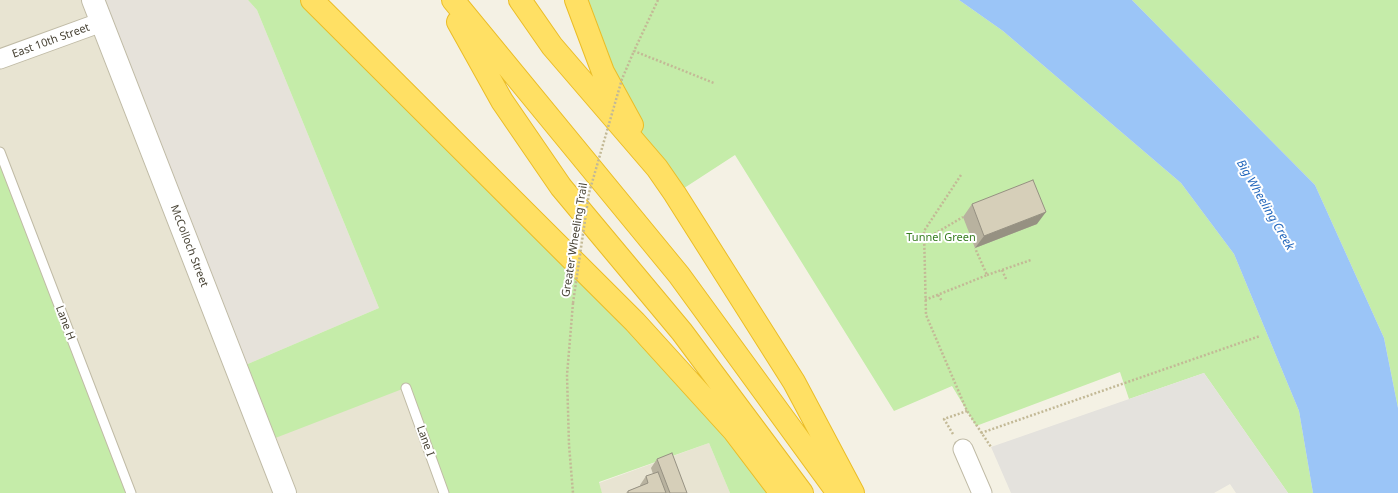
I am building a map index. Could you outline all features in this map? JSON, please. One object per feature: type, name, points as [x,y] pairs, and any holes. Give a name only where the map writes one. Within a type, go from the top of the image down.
[{"type":"highway","points":[[312,0],[635,322],[734,431],[781,493]]},
{"type":"highway","points":[[446,0],[502,101],[530,144],[561,187],[682,332],[802,493]]},
{"type":"highway","points":[[453,0],[679,275],[838,493]]},
{"type":"highway","points":[[520,0],[552,46],[657,168]]},
{"type":"highway","points":[[576,0],[603,72],[657,168],[794,382],[853,493]]},
{"type":"street","name":"McColloch Street","points":[[93,0],[285,493]]},
{"type":"street","name":"East 10th Street","points":[[0,59],[102,22]]},
{"type":"street","points":[[964,449],[982,493]]},
{"type":"lane","name":"Lane H","points":[[0,152],[131,493]]},
{"type":"lane","name":"Lane I","points":[[406,388],[444,493]]},
{"type":"path","name":"Greater Wheeling Trail","points":[[573,493],[569,445],[567,375],[573,303],[589,193],[622,79],[658,0]]},
{"type":"path","points":[[634,51],[714,83]]},
{"type":"path","points":[[961,174],[924,231],[926,315],[967,411],[991,447]]},
{"type":"path","points":[[924,240],[963,217]]},
{"type":"path","points":[[975,248],[987,275]]},
{"type":"path","points":[[925,300],[987,275],[1031,260]]},
{"type":"path","points":[[1002,270],[1006,279]]},
{"type":"path","points":[[938,295],[942,301]]},
{"type":"path","points":[[981,432],[1260,336]]},
{"type":"path","points":[[964,449],[944,419],[967,411]]},
{"type":"shaded area","points":[[0,0],[93,0],[265,441],[401,367],[471,493],[0,493]]},
{"type":"shaded area","points":[[93,0],[248,0],[257,10],[379,308],[236,369]]},
{"type":"shaded area","points":[[1204,373],[1288,493],[1236,493],[1230,484],[1214,493],[1011,493],[991,447]]},
{"type":"shaded area","points":[[709,443],[730,493],[602,493],[599,483]]},
{"type":"green space","points":[[248,0],[312,0],[379,66],[781,493],[730,493],[709,443],[599,482],[602,493],[444,493],[405,388],[265,442],[236,369],[379,308],[257,10]]},
{"type":"green space","name":"Tunnel Green","points":[[581,0],[959,0],[1003,31],[1181,183],[1234,254],[1299,411],[1313,493],[1288,493],[1204,373],[1129,399],[1120,372],[976,426],[952,386],[894,411],[735,155],[675,194],[657,168]]},
{"type":"green space","points":[[1132,0],[1398,0],[1398,408],[1384,338],[1315,185]]},
{"type":"green space","points":[[0,152],[131,493],[0,493]]},
{"type":"water","name":"Big Wheeling Creek","points":[[959,0],[1132,0],[1315,185],[1384,338],[1398,408],[1398,493],[1313,493],[1299,411],[1234,254],[1181,183],[1003,31]]},
{"type":"building","points":[[1033,180],[1046,212],[984,236],[972,204]]},
{"type":"building","points":[[672,453],[687,493],[670,493],[657,459]]},
{"type":"building","points":[[658,472],[666,493],[628,493],[628,491],[648,483],[646,476]]}]
